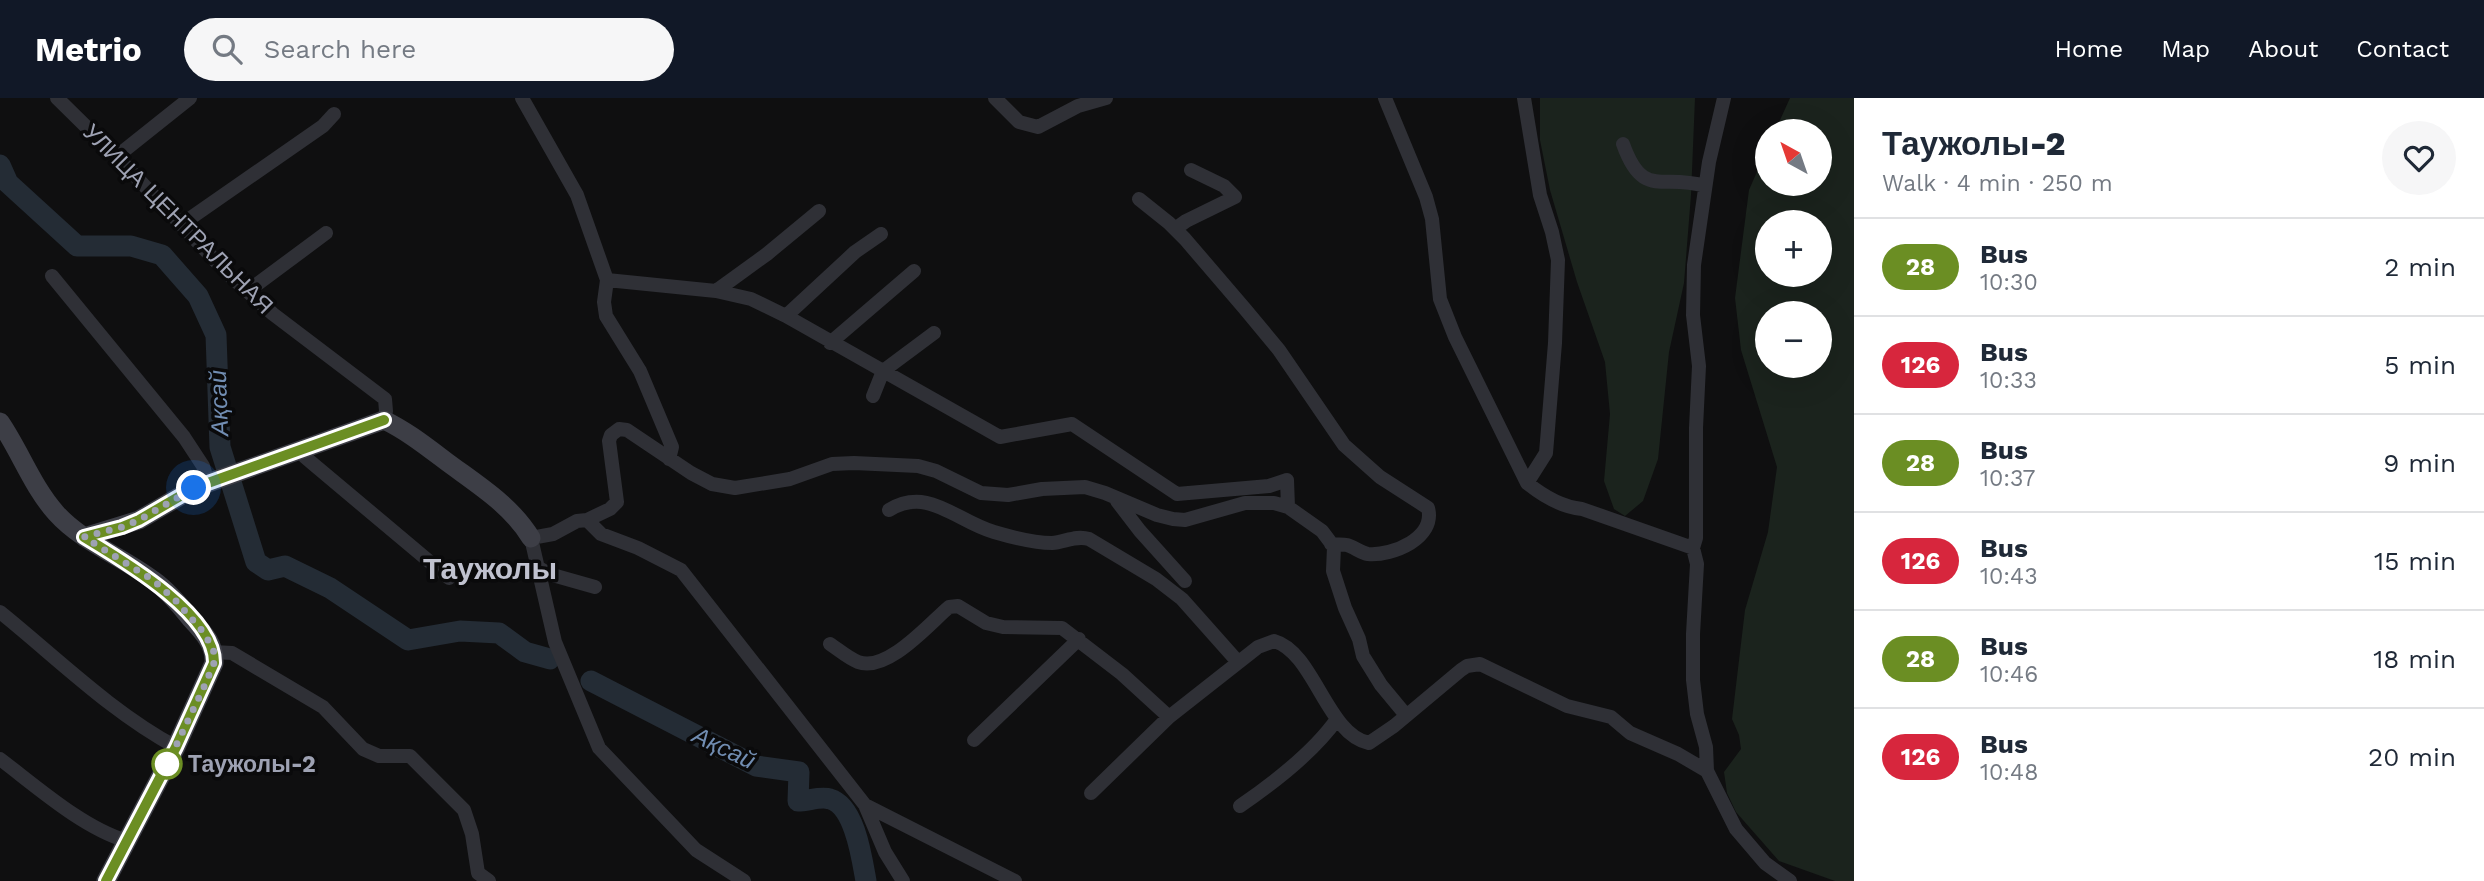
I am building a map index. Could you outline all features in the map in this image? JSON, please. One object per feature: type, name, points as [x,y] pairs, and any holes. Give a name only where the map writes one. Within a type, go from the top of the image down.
[{"type":"street","name":"УЛИЦА ЦЕНТРАЛЬНАЯ","points":[[57,98],[248,291],[282,321],[385,399],[384,420]]},
{"type":"street","points":[[116,157],[190,98]]},
{"type":"street","points":[[522,98],[577,195],[607,280],[604,302],[606,316],[640,370],[672,447],[669,459]]},
{"type":"street","points":[[995,98],[1019,122],[1038,127],[1080,101],[1106,98]]},
{"type":"street","points":[[1385,98],[1426,197],[1432,219],[1440,299],[1455,337],[1527,482],[1539,493],[1565,506],[1582,509],[1657,537],[1692,542]]},
{"type":"street","points":[[1524,98],[1540,195],[1558,260],[1556,332],[1546,453],[1527,482]]},
{"type":"street","points":[[1724,98],[1709,162],[1694,265],[1693,315],[1699,366],[1692,542],[1697,564],[1693,680],[1697,714],[1706,747],[1707,771],[1736,829],[1765,863],[1790,881]]},
{"type":"street","points":[[182,224],[323,126],[334,114]]},
{"type":"street","points":[[1623,144],[1633,169],[1641,177],[1653,181],[1705,186]]},
{"type":"street","points":[[1175,229],[1235,197],[1224,186],[1191,170]]},
{"type":"street","points":[[1139,199],[1175,229],[1271,341],[1344,445],[1380,477],[1428,508],[1428,525],[1403,548],[1367,554],[1345,544],[1331,544]]},
{"type":"street","points":[[716,290],[767,254],[819,211]]},
{"type":"street","points":[[248,291],[326,233]]},
{"type":"street","points":[[786,316],[855,252],[881,234]]},
{"type":"street","points":[[830,343],[915,271]]},
{"type":"street","points":[[52,275],[184,438],[212,481]]},
{"type":"street","points":[[607,280],[716,290],[751,299],[1000,437],[1072,424],[1177,494],[1269,486],[1287,480],[1288,507]]},
{"type":"street","points":[[873,396],[883,371],[934,333]]},
{"type":"street","points":[[84,537],[139,520],[183,493],[212,481],[384,420],[401,428],[487,491],[522,523],[531,538],[555,642],[599,748],[696,850],[744,881]]},
{"type":"street","points":[[0,422],[34,483],[67,525],[153,580],[205,634],[214,652],[214,663],[176,747],[106,881]]},
{"type":"street","points":[[531,538],[553,534],[587,520],[610,509],[617,502],[609,442],[611,435],[619,429],[627,430],[691,474],[712,484],[735,488],[789,479],[832,464],[854,463],[918,466],[936,471],[981,493],[1008,495],[1085,486],[1157,515],[1185,520],[1245,503],[1274,503],[1288,507],[1321,531],[1331,544],[1335,556],[1333,571],[1363,656],[1386,693],[1405,714]]},
{"type":"street","points":[[302,449],[305,457],[449,578]]},
{"type":"street","points":[[1114,497],[1140,531],[1185,580]]},
{"type":"street","points":[[889,510],[902,502],[919,500],[978,527],[1013,537],[1051,543],[1080,537],[1088,539],[1156,579],[1182,599],[1238,662]]},
{"type":"street","points":[[587,520],[601,534],[638,548],[681,570],[865,805],[885,852],[903,881]]},
{"type":"street","points":[[539,568],[550,574],[595,587]]},
{"type":"street","points":[[830,644],[860,663],[874,663],[901,650],[949,607],[958,606],[986,623],[1015,628],[1062,628],[1122,674],[1169,717]]},
{"type":"street","points":[[0,612],[114,705],[176,747]]},
{"type":"street","points":[[974,740],[1079,639]]},
{"type":"street","points":[[1091,793],[1169,717],[1258,647],[1269,642],[1279,642],[1301,663],[1337,719],[1348,733],[1360,741],[1368,743],[1384,733],[1466,666],[1480,664],[1567,706],[1611,718],[1630,733],[1678,754],[1707,771]]},
{"type":"street","points":[[214,652],[232,653],[323,707],[363,749],[379,756],[410,756],[464,810],[472,834],[478,873],[489,881]]},
{"type":"street","points":[[1240,806],[1317,744],[1337,719]]},
{"type":"street","points":[[0,759],[86,821],[116,838],[127,841]]},
{"type":"street","points":[[865,805],[1015,881]]},
{"type":"shaded area","points":[[1540,98],[1695,98],[1684,283],[1669,352],[1658,459],[1643,501],[1625,516],[1614,509],[1604,481],[1610,414],[1605,362],[1577,282],[1550,190],[1540,140]]},
{"type":"shaded area","points":[[1790,98],[1854,98],[1854,881],[1835,881],[1779,861],[1736,812],[1727,793],[1724,772],[1741,749],[1739,735],[1732,719],[1745,610],[1768,532],[1777,467],[1741,350],[1735,298],[1749,190],[1755,176],[1755,196],[1832,196],[1832,119],[1780,119]]},
{"type":"waterway","name":"Ақсай","points":[[0,165],[8,183],[77,246],[131,246],[162,255],[198,296],[216,335],[220,447],[256,562],[268,570],[285,566],[330,588],[408,640],[460,631],[499,633],[525,652],[550,659]]},
{"type":"waterway","name":"Ақсай","points":[[591,681],[756,766],[799,772],[798,801],[830,799],[846,812],[856,834],[866,881]]},
{"type":"bus line","name":"28","points":[[106,881],[176,747],[214,663],[214,652],[205,634],[153,580],[84,537],[139,520],[194,488],[384,420]]},
{"type":"place","name":"Таужолы-2","points":[[167,764]]},
{"type":"district","name":"Таужолы","points":[[490,568]]},
{"type":"route","points":[[167,764],[164,771],[204,687],[214,663],[214,652],[205,634],[153,580],[84,537],[139,520],[194,488]]}]
